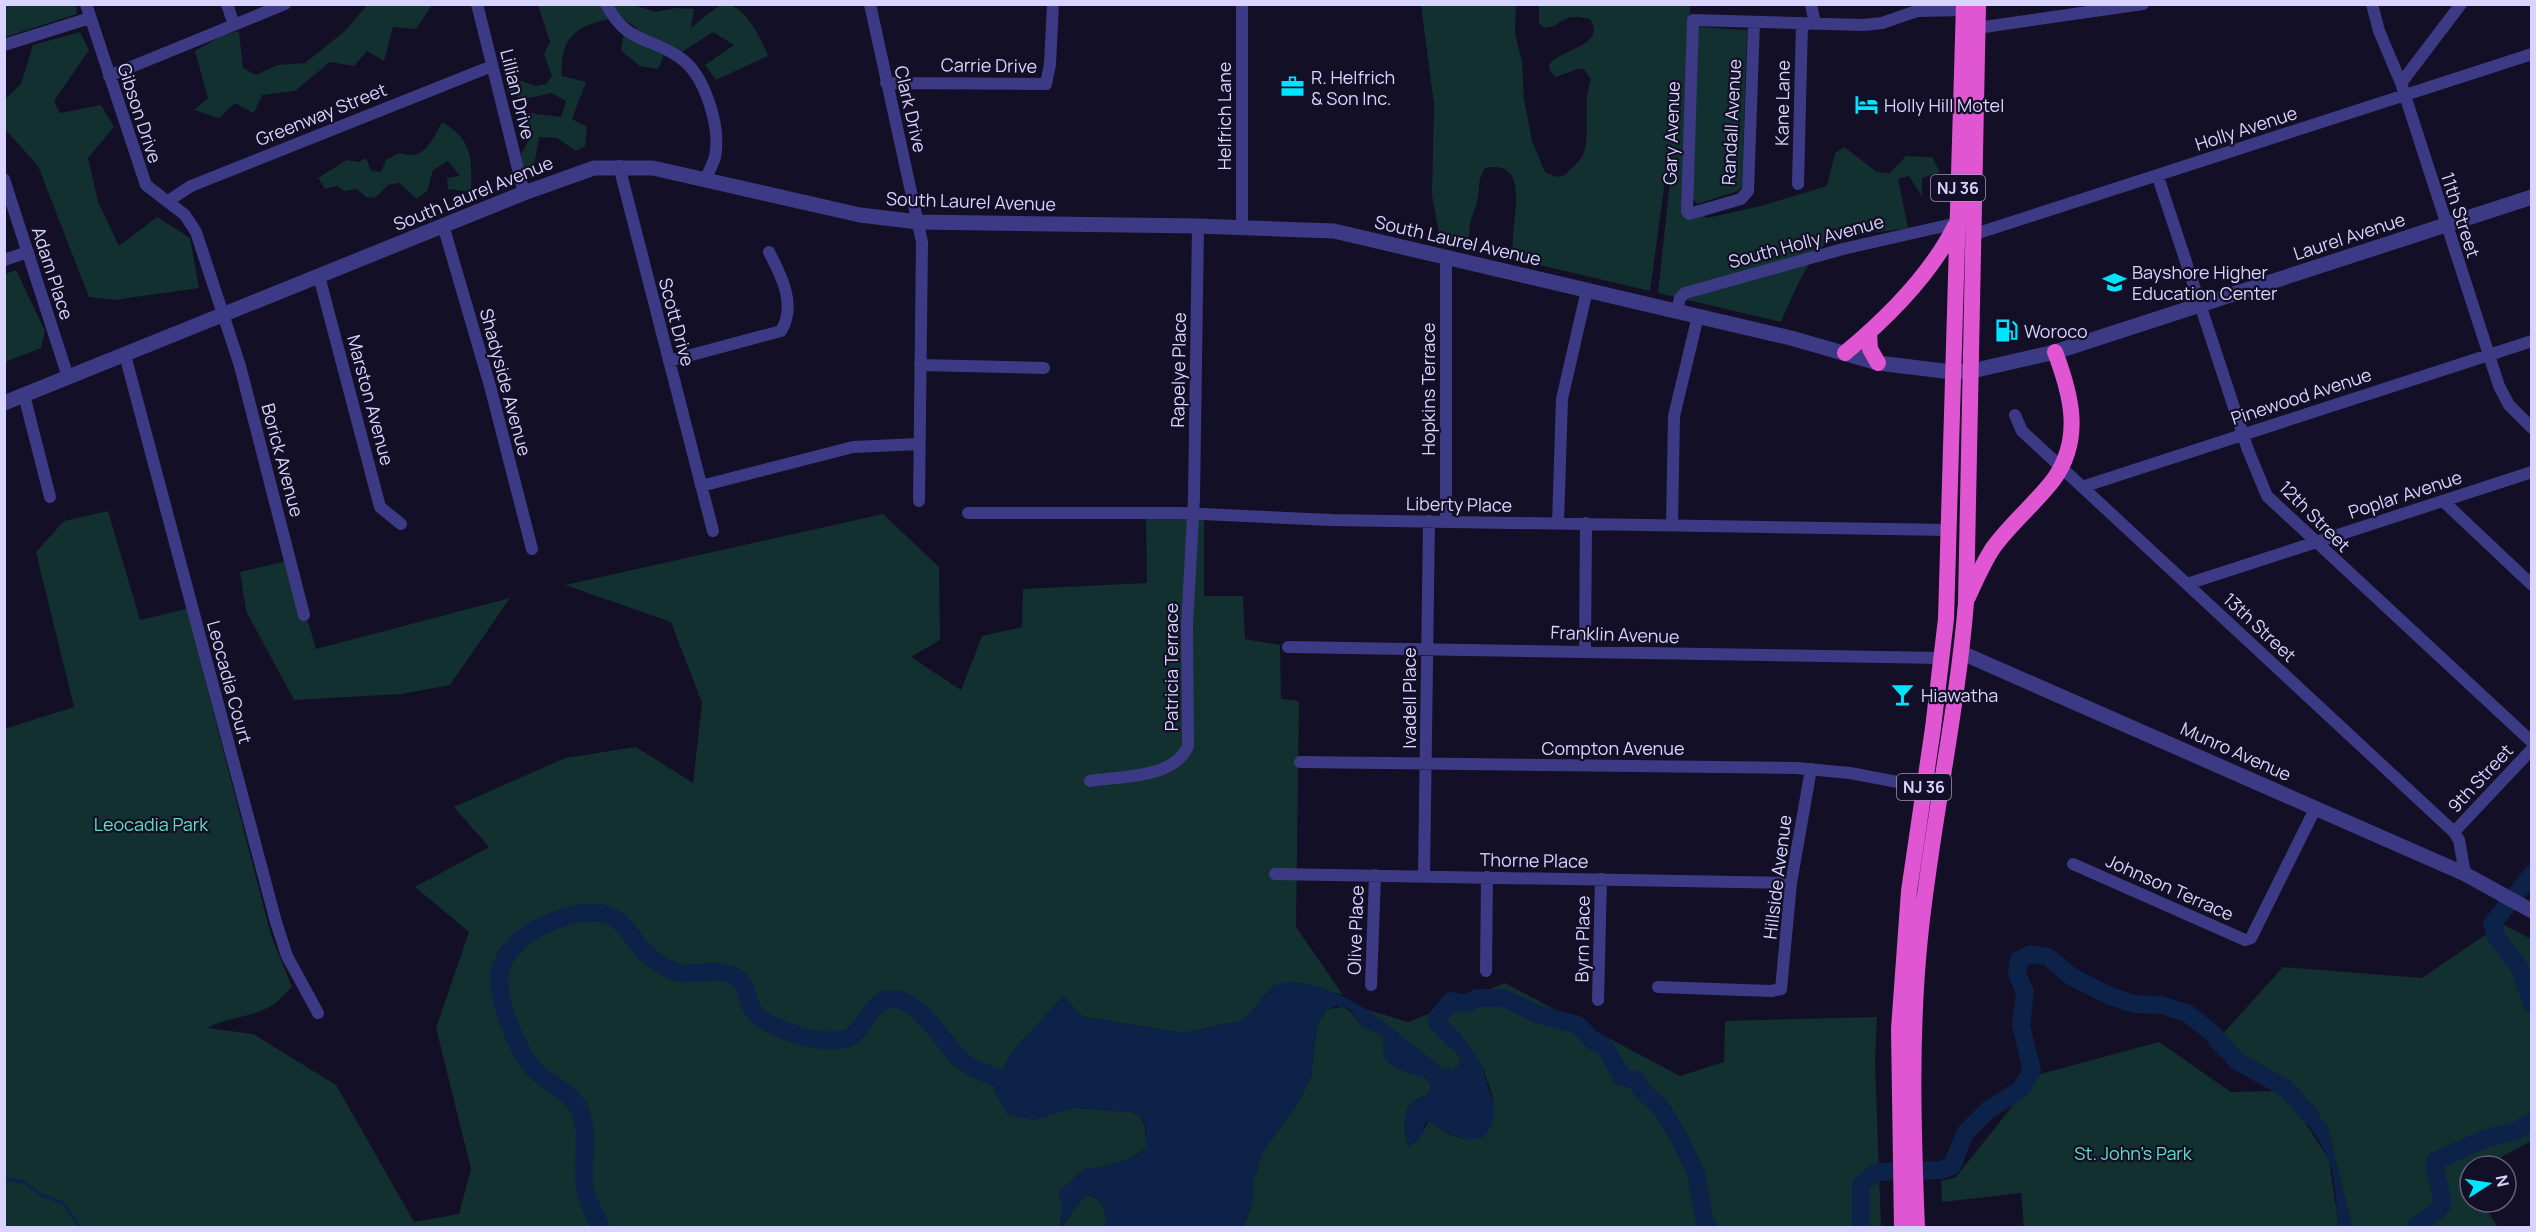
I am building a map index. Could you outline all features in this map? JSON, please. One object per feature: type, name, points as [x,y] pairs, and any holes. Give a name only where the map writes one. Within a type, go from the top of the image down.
[{"type":"highway","name":"NJ 36","points":[[1907,1162],[1920,931],[1962,653],[1966,603],[1977,28],[1969,6]]},
{"type":"highway","name":"NJ 36","points":[[1917,1227],[1908,1185],[1898,1060],[1903,957],[1942,658],[1949,530],[1957,223],[1969,6]]},
{"type":"highway","points":[[1845,353],[1869,333],[1945,246],[1957,223]]},
{"type":"highway","points":[[1869,333],[1870,349],[1878,363]]},
{"type":"highway","points":[[1966,603],[1993,548],[2053,479],[2070,441],[2073,411],[2068,386],[2055,352]]},
{"type":"highway","name":"NJ 36","points":[[1902,1227],[1908,1185]]},
{"type":"street","name":"Gibson Drive","points":[[86,4],[140,174],[150,190],[168,201],[184,215],[196,232],[224,315]]},
{"type":"street","points":[[227,4],[234,25]]},
{"type":"street","points":[[109,76],[285,4]]},
{"type":"street","name":"Lillian Drive","points":[[477,4],[524,193]]},
{"type":"street","points":[[606,4],[630,33],[679,57],[701,82],[710,106],[716,140],[715,158],[706,178]]},
{"type":"street","name":"Clark Drive","points":[[870,4],[918,222]]},
{"type":"street","name":"Carrie Drive","points":[[886,83],[1046,84],[1050,64],[1053,4]]},
{"type":"street","name":"Helfrich Lane","points":[[1242,4],[1242,227]]},
{"type":"street","points":[[1811,4],[1815,24]]},
{"type":"street","points":[[1977,28],[2144,4]]},
{"type":"street","name":"11th Street","points":[[2372,4],[2502,395],[2532,428]]},
{"type":"street","points":[[2402,89],[2462,4]]},
{"type":"street","points":[[1754,22],[1872,25],[1917,11],[1969,6]]},
{"type":"street","points":[[4,45],[90,18]]},
{"type":"street","name":"Gary Avenue","points":[[1719,205],[1692,215],[1687,211],[1693,20],[1754,22]]},
{"type":"street","name":"Randall Avenue","points":[[1719,205],[1741,199],[1748,191],[1754,22]]},
{"type":"street","name":"Kane Lane","points":[[1798,184],[1802,24]]},
{"type":"street","name":"Holly Avenue","points":[[1972,235],[2158,177],[2402,89],[2532,54]]},
{"type":"street","name":"Greenway Street","points":[[168,201],[202,182],[492,66]]},
{"type":"street","name":"South Laurel Avenue","points":[[4,403],[581,171],[619,166],[662,169],[860,215],[918,222],[1198,226],[1334,231],[1698,316],[1878,363],[1952,372],[1972,371]]},
{"type":"street","name":"Scott Drive","points":[[619,166],[713,531]]},
{"type":"street","name":"12th Street","points":[[2158,177],[2242,433],[2267,496],[2532,742]]},
{"type":"street","name":"Adam Place","points":[[4,179],[68,377]]},
{"type":"street","name":"Laurel Avenue","points":[[1972,371],[2055,352],[2532,197]]},
{"type":"street","points":[[918,222],[922,242],[919,501]]},
{"type":"street","name":"South Holly Avenue","points":[[1677,311],[1680,298],[1685,293],[1842,249],[1957,223]]},
{"type":"street","name":"Shadyside Avenue","points":[[443,225],[532,549]]},
{"type":"street","name":"Rapelye Place","points":[[1193,514],[1198,226]]},
{"type":"street","points":[[4,260],[28,252]]},
{"type":"street","points":[[669,362],[781,330],[787,319],[786,291],[769,252]]},
{"type":"street","name":"Hopkins Terrace","points":[[1446,257],[1446,521]]},
{"type":"street","name":"Marston Avenue","points":[[319,276],[380,507],[401,524]]},
{"type":"street","points":[[1558,523],[1562,399],[1587,290]]},
{"type":"street","name":"Borick Avenue","points":[[224,315],[304,615]]},
{"type":"street","points":[[1672,525],[1674,416],[1698,316]]},
{"type":"street","name":"Pinewood Avenue","points":[[2082,487],[2242,433],[2532,341]]},
{"type":"street","name":"Leocadia Court","points":[[125,355],[276,922],[287,957],[318,1013]]},
{"type":"street","points":[[920,365],[1044,368]]},
{"type":"street","points":[[24,395],[50,497]]},
{"type":"street","name":"13th Street","points":[[2015,415],[2022,431],[2454,832]]},
{"type":"street","points":[[701,486],[853,447],[919,444]]},
{"type":"street","name":"Poplar Avenue","points":[[2187,584],[2532,472]]},
{"type":"street","points":[[2443,501],[2532,585]]},
{"type":"street","name":"Liberty Place","points":[[968,513],[1193,514],[1293,520],[1949,530]]},
{"type":"street","name":"Patricia Terrace","points":[[1090,781],[1166,768],[1179,761],[1188,746],[1187,626],[1193,514]]},
{"type":"street","name":"Ivadell Place","points":[[1424,876],[1429,521]]},
{"type":"street","points":[[1585,651],[1586,524]]},
{"type":"street","name":"Franklin Avenue","points":[[1288,647],[1942,658]]},
{"type":"street","name":"Munro Avenue","points":[[1962,653],[2465,874],[2526,907]]},
{"type":"street","name":"9th Street","points":[[2454,832],[2532,749]]},
{"type":"street","name":"Compton Avenue","points":[[1300,762],[1811,769],[1850,773],[1924,788]]},
{"type":"street","name":"Hillside Avenue","points":[[1658,987],[1772,991],[1781,988],[1791,883],[1811,769]]},
{"type":"street","name":"Johnson Terrace","points":[[2073,864],[2245,940],[2251,938],[2316,807]]},
{"type":"street","points":[[2454,832],[2459,840],[2465,874]]},
{"type":"street","name":"Thorne Place","points":[[1275,874],[1791,883]]},
{"type":"street","name":"Olive Place","points":[[1371,985],[1375,875]]},
{"type":"street","points":[[1486,877],[1486,971]]},
{"type":"street","name":"Byrn Place","points":[[1598,1000],[1601,879]]},
{"type":"green space","points":[[4,5],[76,5],[77,14],[5,37]]},
{"type":"green space","points":[[367,5],[432,5],[416,29],[393,27],[384,61],[367,51],[354,66],[330,62],[295,91],[262,95],[254,113],[235,103],[219,118],[194,110],[208,98],[195,51],[221,36],[239,31],[243,68],[256,75],[277,65],[305,63],[345,31]]},
{"type":"green space","points":[[538,5],[633,5],[656,12],[675,8],[694,9],[691,28],[717,7],[729,5],[737,9],[751,23],[768,56],[716,80],[705,65],[734,45],[713,32],[683,51],[665,52],[658,69],[640,66],[621,51],[623,37],[637,28],[620,17],[584,27],[569,40],[564,49],[562,76],[586,82],[572,119],[587,127],[585,146],[576,151],[557,138],[539,137],[534,166],[523,170],[521,154],[530,138],[520,125],[520,112],[561,117],[566,101],[551,93],[521,100],[507,90],[509,77],[536,86],[546,84],[552,76],[544,54],[550,42]]},
{"type":"green space","points":[[1421,5],[1516,5],[1515,33],[1522,62],[1524,99],[1532,141],[1545,172],[1557,177],[1565,175],[1576,164],[1584,150],[1588,89],[1591,80],[1584,69],[1556,77],[1550,71],[1549,65],[1588,41],[1593,35],[1594,28],[1590,19],[1573,17],[1544,28],[1539,23],[1539,5],[1690,5],[1690,207],[1707,218],[1761,206],[1827,186],[1835,153],[1844,147],[1877,172],[1890,173],[1906,156],[1932,157],[1940,172],[1922,178],[1922,197],[1909,176],[1898,179],[1908,228],[1838,238],[1822,247],[1801,278],[1781,322],[1658,293],[1670,182],[1665,180],[1650,291],[1514,259],[1515,185],[1510,174],[1501,168],[1485,168],[1482,172],[1477,202],[1470,224],[1470,240],[1459,248],[1441,245],[1432,195],[1434,104]]},
{"type":"green space","points":[[1700,27],[1747,30],[1742,187],[1738,191],[1697,204],[1693,199],[1698,29]]},
{"type":"green space","points":[[80,32],[89,50],[54,101],[60,113],[101,105],[114,127],[88,158],[98,202],[119,246],[157,217],[190,238],[199,288],[114,300],[89,297],[38,166],[5,129],[5,99],[21,84],[33,45]]},
{"type":"green space","points":[[442,122],[460,136],[469,151],[471,192],[448,189],[447,178],[460,176],[448,161],[433,170],[427,191],[417,199],[399,183],[388,185],[375,198],[366,197],[357,189],[344,191],[337,186],[325,189],[318,178],[347,160],[359,162],[366,158],[371,171],[381,172],[386,160],[399,153],[415,154],[426,148]]},
{"type":"green space","points":[[16,270],[45,331],[41,348],[5,362],[5,274]]},
{"type":"green space","name":"Leocadia Park","points":[[108,511],[140,620],[190,608],[203,672],[271,935],[292,987],[277,1002],[267,1008],[207,1028],[253,1034],[336,1085],[414,1222],[459,1214],[471,1169],[436,1028],[469,932],[415,887],[489,847],[454,807],[565,758],[636,747],[693,783],[702,703],[671,622],[565,585],[883,514],[939,567],[940,640],[911,657],[961,690],[982,636],[1022,627],[1023,589],[1147,583],[1146,516],[1204,517],[1204,596],[1243,596],[1245,639],[1280,645],[1281,699],[1299,701],[1296,927],[1343,995],[1300,983],[1273,986],[1244,1020],[1183,1033],[1083,1017],[1063,997],[1011,1053],[994,1089],[1007,1114],[1075,1108],[1131,1112],[1140,1116],[1145,1126],[1146,1148],[1130,1159],[1078,1174],[1070,1184],[1064,1201],[1060,1227],[5,1227],[4,729],[74,707],[36,552],[64,521]]},
{"type":"green space","points":[[290,560],[316,649],[510,598],[450,685],[402,694],[294,700],[246,611],[240,572]]},
{"type":"green space","points":[[2497,921],[2531,939],[2531,1141],[2507,1154],[2458,1154],[2458,1214],[2489,1214],[2498,1227],[2418,1227],[2435,1208],[2406,1227],[2352,1227],[2327,1125],[2220,1037],[2283,967],[2422,978],[2488,933]]},
{"type":"green space","points":[[1505,983],[1680,1076],[1724,1062],[1725,1021],[1877,1017],[1875,1062],[1881,1227],[1243,1228],[1252,1204],[1253,1181],[1263,1151],[1298,1103],[1311,1077],[1317,1024],[1326,1010],[1342,1007],[1348,1010],[1364,1026],[1383,1036],[1384,1055],[1391,1064],[1426,1078],[1430,1084],[1430,1091],[1413,1102],[1406,1113],[1405,1131],[1409,1146],[1417,1140],[1429,1121],[1451,1135],[1463,1139],[1494,1117],[1492,1094],[1481,1063],[1439,1025],[1461,1060],[1458,1067],[1453,1070],[1442,1068],[1365,1009],[1408,1022]]},
{"type":"green space","name":"St. John's Park","points":[[2159,1042],[2231,1092],[2277,1091],[2298,1111],[2329,1160],[2339,1227],[2024,1227],[2021,1193],[1942,1202],[1941,1181],[1956,1177],[2037,1075]]},
{"type":"green space","points":[[1085,1195],[1096,1198],[1103,1206],[1106,1216],[1105,1227],[1061,1227]]},
{"type":"water","points":[[1286,982],[1309,985],[1350,1000],[1389,1026],[1442,1068],[1453,1070],[1458,1067],[1461,1060],[1438,1024],[1465,1040],[1481,1063],[1495,1110],[1492,1125],[1484,1137],[1461,1138],[1429,1121],[1425,1123],[1422,1135],[1409,1146],[1406,1137],[1406,1115],[1414,1102],[1430,1091],[1430,1084],[1426,1078],[1390,1064],[1384,1055],[1383,1036],[1364,1028],[1350,1009],[1337,1006],[1326,1010],[1317,1024],[1311,1077],[1298,1103],[1263,1151],[1253,1180],[1252,1204],[1243,1227],[1105,1227],[1106,1216],[1101,1202],[1097,1198],[1086,1195],[1060,1227],[1062,1205],[1058,1192],[1085,1169],[1114,1164],[1136,1156],[1146,1148],[1146,1126],[1140,1116],[1131,1112],[1075,1108],[1033,1120],[1007,1114],[994,1089],[1011,1053],[1062,997],[1083,1017],[1183,1033],[1244,1020],[1273,986]]},
{"type":"water","points":[[2214,1037],[2220,1037],[2327,1125],[2352,1227],[2339,1227],[2331,1166],[2310,1127],[2275,1088],[2221,1057],[2209,1044]]},
{"type":"waterway","points":[[2532,874],[2492,924],[2497,938],[2519,967],[2532,1004]]},
{"type":"waterway","points":[[601,1228],[584,1185],[585,1132],[581,1114],[568,1095],[537,1072],[529,1063],[514,1037],[500,989],[502,964],[513,948],[532,931],[564,917],[583,913],[610,916],[623,925],[649,956],[669,969],[685,973],[721,972],[729,974],[742,983],[756,1015],[776,1027],[814,1039],[845,1039],[858,1030],[880,1003],[893,999],[903,1001],[921,1013],[965,1063],[1021,1088]]},
{"type":"waterway","points":[[1861,1228],[1861,1185],[1874,1173],[1941,1170],[1952,1166],[1965,1133],[1988,1110],[2020,1090],[2032,1071],[2021,1025],[2025,992],[2017,974],[2019,960],[2031,954],[2048,957],[2072,977],[2110,996],[2134,1004],[2161,1005],[2187,1013],[2212,1033],[2237,1061],[2285,1088],[2311,1116]]},
{"type":"waterway","points":[[1454,1040],[1438,1024],[1437,1018],[1451,1001],[1466,1004],[1477,998],[1504,998],[1537,1014],[1578,1025],[1592,1040],[1605,1047],[1622,1077],[1637,1080],[1642,1091],[1660,1106],[1680,1139],[1696,1174],[1704,1220],[1709,1228]]},
{"type":"waterway","points":[[2415,1228],[2442,1206],[2435,1161],[2487,1138],[2516,1131],[2532,1121]]},
{"type":"waterway","points":[[4,1179],[24,1182],[40,1194],[63,1203],[81,1228]]},
{"type":"place","name":"R. Helfrich & Son Inc.","points":[[1293,87]]},
{"type":"place","name":"Holly Hill Motel","points":[[1866,105]]},
{"type":"place","name":"Bayshore Higher Education Center","points":[[2114,282]]},
{"type":"place","name":"Woroco","points":[[2006,331]]},
{"type":"place","name":"Hiawatha","points":[[1903,695]]}]
